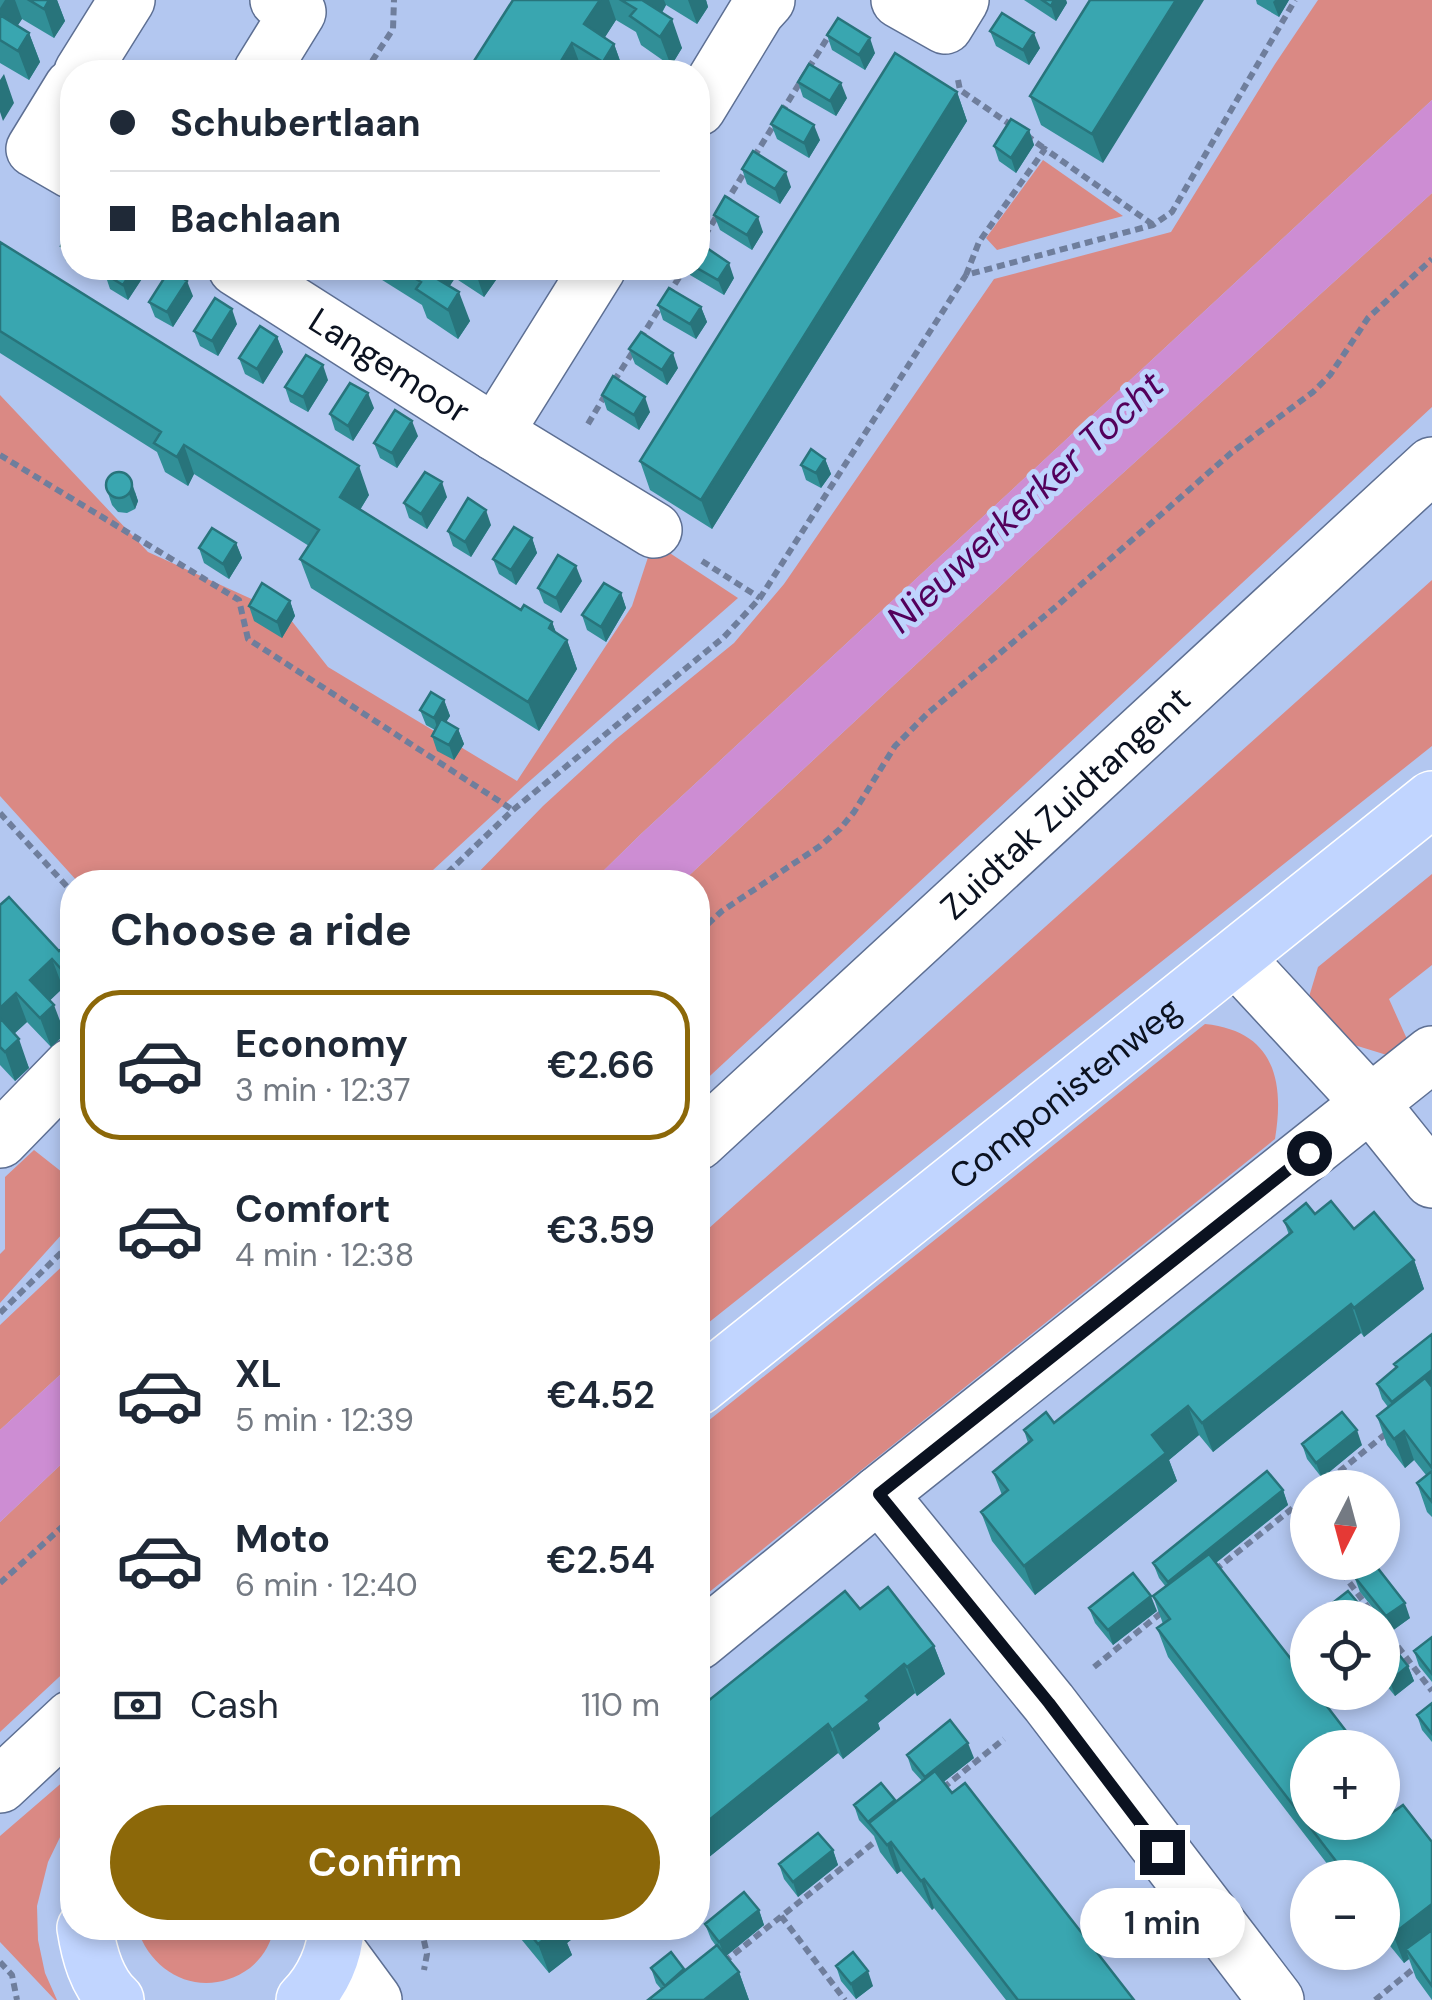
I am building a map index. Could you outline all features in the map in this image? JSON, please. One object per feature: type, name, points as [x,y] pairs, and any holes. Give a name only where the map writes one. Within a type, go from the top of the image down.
[{"type":"main road","name":"Componistenweg","points":[[710,1377],[1432,800]]},
{"type":"main road","points":[[304,2000],[316,1988],[334,1940]]},
{"type":"street","points":[[90,60],[127,0]]},
{"type":"street","points":[[269,60],[298,12],[278,0]]},
{"type":"street","points":[[710,89],[767,0]]},
{"type":"street","points":[[60,106],[34,148],[60,163]]},
{"type":"street","name":"Langemoor","points":[[255,280],[495,434],[654,530]]},
{"type":"street","name":"Langemoor","points":[[495,434],[591,280]]},
{"type":"street","name":"Zuidtak Zuidtangent","points":[[710,1131],[1432,465]]},
{"type":"street","points":[[1235,957],[1371,1104],[1432,1180]]},
{"type":"street","points":[[710,1632],[1432,1054]]},
{"type":"street","points":[[0,1140],[60,1078]]},
{"type":"street","points":[[879,1494],[1049,1703],[1276,2000]]},
{"type":"street","points":[[0,1785],[60,1729]]},
{"type":"street","points":[[337,1940],[374,2000]]},
{"type":"path","points":[[373,60],[393,29],[394,0]]},
{"type":"path","points":[[966,275],[1153,225],[1172,212],[1296,0]]},
{"type":"path","points":[[935,9],[960,90],[1153,225]]},
{"type":"path","points":[[710,228],[833,29]]},
{"type":"path","points":[[450,870],[513,810],[724,638],[760,598],[966,275],[979,242],[1045,149]]},
{"type":"path","points":[[710,922],[840,829],[895,746],[928,713],[1231,454],[1313,392],[1330,375],[1368,318],[1432,260]]},
{"type":"path","points":[[558,472],[678,280]]},
{"type":"path","points":[[0,455],[239,600],[248,639],[513,810]]},
{"type":"path","points":[[654,530],[760,598]]},
{"type":"path","points":[[0,814],[60,879]]},
{"type":"path","points":[[0,1313],[60,1254]]},
{"type":"path","points":[[1341,1470],[1390,1431]]},
{"type":"path","points":[[1206,1578],[1290,1510]]},
{"type":"path","points":[[0,1583],[60,1529]]},
{"type":"path","points":[[1081,1677],[1177,1601]]},
{"type":"path","points":[[1400,1649],[1432,1691]]},
{"type":"path","points":[[928,1799],[1012,1733]]},
{"type":"path","points":[[721,1964],[884,1834]]},
{"type":"path","points":[[780,1916],[845,2000]]},
{"type":"path","points":[[0,1962],[12,1975],[17,2000]]},
{"type":"path","points":[[1375,2000],[1418,1965]]},
{"type":"shaded area","points":[[1318,0],[1432,0],[1432,100],[604,870],[481,870],[615,740],[734,643],[784,584],[994,279],[1171,232]]},
{"type":"shaded area","points":[[1043,160],[1123,216],[997,250],[986,238]]},
{"type":"shaded area","points":[[1432,193],[1432,407],[710,1076],[710,870],[695,870],[1081,511]]},
{"type":"shaded area","points":[[0,395],[148,552],[287,615],[328,667],[517,781],[632,606],[653,542],[738,598],[433,870],[67,870],[0,796]]},
{"type":"shaded area","points":[[1432,580],[1432,746],[710,1321],[710,1227]]},
{"type":"shaded area","points":[[1432,874],[1432,965],[1389,999],[1411,1048],[1390,1056],[1322,1035],[1305,1010],[1318,967]]},
{"type":"shaded area","points":[[1205,1024],[1228,1028],[1260,1048],[1275,1078],[1275,1139],[710,1591],[710,1419]]},
{"type":"shaded area","points":[[34,1150],[60,1171],[60,1236],[0,1303],[0,1254],[5,1249],[5,1177]]},
{"type":"shaded area","points":[[60,1268],[60,1375],[0,1430],[0,1325]]},
{"type":"shaded area","points":[[60,1465],[60,1676],[0,1732],[0,1522]]},
{"type":"shaded area","points":[[60,1784],[60,1837],[48,1862],[37,1906],[38,1940],[45,1973],[57,2000],[0,1942],[0,1836]]},
{"type":"shaded area","points":[[143,1940],[271,1940],[250,1968],[233,1978],[199,1983],[168,1971]]},
{"type":"water","name":"Nieuwerkerker Tocht","points":[[1432,100],[1432,193],[1081,511],[695,870],[604,870]]},
{"type":"water","points":[[60,1375],[60,1465],[0,1522],[0,1430]]},
{"type":"building","points":[[29,0],[49,0],[44,9]]},
{"type":"building","points":[[513,0],[600,0],[584,24],[614,44],[604,60],[572,43],[562,60],[475,60]]},
{"type":"building","points":[[621,0],[642,0],[672,19],[660,37],[630,16],[636,9]]},
{"type":"building","points":[[1090,0],[1176,0],[1092,134],[1030,96]]},
{"type":"building","points":[[1002,13],[1034,33],[1023,50],[990,31]]},
{"type":"building","points":[[0,15],[29,33],[18,51],[0,40]]},
{"type":"building","points":[[838,18],[870,38],[859,55],[827,35]]},
{"type":"building","points":[[895,53],[957,92],[701,500],[640,461]]},
{"type":"building","points":[[809,64],[841,83],[830,101],[798,82]]},
{"type":"building","points":[[782,106],[814,125],[804,143],[771,124]]},
{"type":"building","points":[[1011,119],[1029,130],[1011,158],[994,146]]},
{"type":"building","points":[[753,151],[786,172],[775,189],[742,169]]},
{"type":"building","points":[[725,196],[758,217],[747,235],[714,215]]},
{"type":"building","points":[[0,242],[359,466],[340,497],[521,610],[524,605],[552,622],[549,628],[567,640],[528,702],[300,559],[319,530],[184,445],[177,457],[154,443],[161,432],[0,331]]},
{"type":"building","points":[[710,250],[729,263],[718,280],[710,275]]},
{"type":"building","points":[[163,280],[187,281],[167,312],[149,302]]},
{"type":"building","points":[[418,280],[439,280],[459,292],[448,310],[416,289],[421,282]]},
{"type":"building","points":[[669,288],[701,307],[690,324],[658,305]]},
{"type":"building","points":[[215,298],[232,309],[212,341],[194,331]]},
{"type":"building","points":[[260,326],[277,337],[257,369],[239,358]]},
{"type":"building","points":[[641,332],[673,353],[662,370],[629,349]]},
{"type":"building","points":[[306,355],[323,365],[303,397],[285,387]]},
{"type":"building","points":[[613,376],[645,397],[634,415],[602,395]]},
{"type":"building","points":[[350,383],[368,393],[348,426],[330,414]]},
{"type":"building","points":[[395,410],[412,421],[392,453],[374,443]]},
{"type":"building","points":[[811,449],[825,459],[816,473],[801,465]]},
{"type":"building","points":[[119,472],[128,476],[132,485],[128,494],[119,498],[110,494],[106,485],[110,476]]},
{"type":"building","points":[[425,472],[442,482],[421,514],[404,503]]},
{"type":"building","points":[[468,498],[486,510],[465,542],[448,531]]},
{"type":"building","points":[[514,527],[532,538],[511,570],[493,559]]},
{"type":"building","points":[[212,528],[236,543],[223,564],[199,548]]},
{"type":"building","points":[[558,555],[576,566],[556,598],[538,588]]},
{"type":"building","points":[[262,583],[290,601],[277,622],[249,606]]},
{"type":"building","points":[[604,583],[621,593],[601,627],[582,615]]},
{"type":"building","points":[[431,692],[444,700],[434,718],[420,710]]},
{"type":"building","points":[[441,719],[458,729],[449,745],[432,736]]},
{"type":"building","points":[[9,897],[60,950],[60,968],[52,959],[30,980],[54,1005],[40,1018],[16,993],[0,1008],[0,905]]},
{"type":"building","points":[[0,1018],[19,1039],[5,1052],[0,1047]]},
{"type":"building","points":[[1331,1201],[1354,1229],[1374,1212],[1414,1260],[1354,1308],[1351,1304],[1202,1423],[1188,1406],[1152,1435],[1166,1453],[1024,1566],[981,1512],[1008,1490],[993,1472],[1032,1440],[1024,1430],[1046,1412],[1054,1423],[1292,1232],[1284,1221],[1306,1203],[1315,1214]]},
{"type":"building","points":[[1432,1334],[1432,1370],[1392,1402],[1377,1384],[1397,1367],[1394,1364]]},
{"type":"building","points":[[1425,1378],[1432,1387],[1432,1468],[1404,1431],[1394,1439],[1377,1416]]},
{"type":"building","points":[[1342,1412],[1357,1430],[1316,1463],[1302,1444]]},
{"type":"building","points":[[1267,1471],[1283,1490],[1168,1582],[1153,1563]]},
{"type":"building","points":[[1432,1471],[1432,1502],[1417,1483]]},
{"type":"building","points":[[1209,1554],[1290,1658],[1290,1710],[1330,1710],[1345,1730],[1290,1730],[1290,1801],[1157,1628],[1170,1619],[1153,1596]]},
{"type":"building","points":[[1133,1573],[1151,1596],[1108,1630],[1089,1608]]},
{"type":"building","points":[[1357,1580],[1387,1580],[1405,1603],[1400,1606],[1400,1600],[1373,1600]]},
{"type":"building","points":[[888,1587],[934,1646],[907,1667],[904,1664],[866,1696],[870,1700],[832,1730],[828,1724],[710,1819],[710,1699],[845,1591],[860,1609]]},
{"type":"building","points":[[1348,1591],[1356,1600],[1336,1600]]},
{"type":"building","points":[[1432,1637],[1432,1674],[1414,1651]]},
{"type":"building","points":[[1400,1656],[1408,1666],[1400,1673]]},
{"type":"building","points":[[1432,1703],[1432,1734],[1417,1715]]},
{"type":"building","points":[[950,1720],[968,1743],[925,1777],[907,1755]]},
{"type":"building","points":[[935,1771],[952,1793],[965,1783],[1134,2000],[1018,2000],[924,1879],[921,1881],[891,1842],[887,1845],[869,1823]]},
{"type":"building","points":[[881,1783],[895,1800],[868,1822],[854,1805]]},
{"type":"building","points":[[1403,1805],[1432,1842],[1432,1904],[1400,1929],[1400,1860],[1335,1860],[1320,1840],[1400,1840]]},
{"type":"building","points":[[818,1833],[833,1850],[793,1882],[779,1864]]},
{"type":"building","points":[[744,1892],[759,1910],[719,1942],[710,1930],[710,1920]]},
{"type":"building","points":[[1432,1930],[1432,1986],[1406,1949]]},
{"type":"building","points":[[717,1945],[739,1972],[704,2000],[648,2000]]},
{"type":"building","points":[[671,1952],[684,1969],[665,1986],[651,1968]]},
{"type":"building","points":[[853,1952],[868,1971],[851,1984],[836,1966]]},
{"type":"route","points":[[1162,1852],[1049,1703],[879,1494],[1309,1153]]}]
